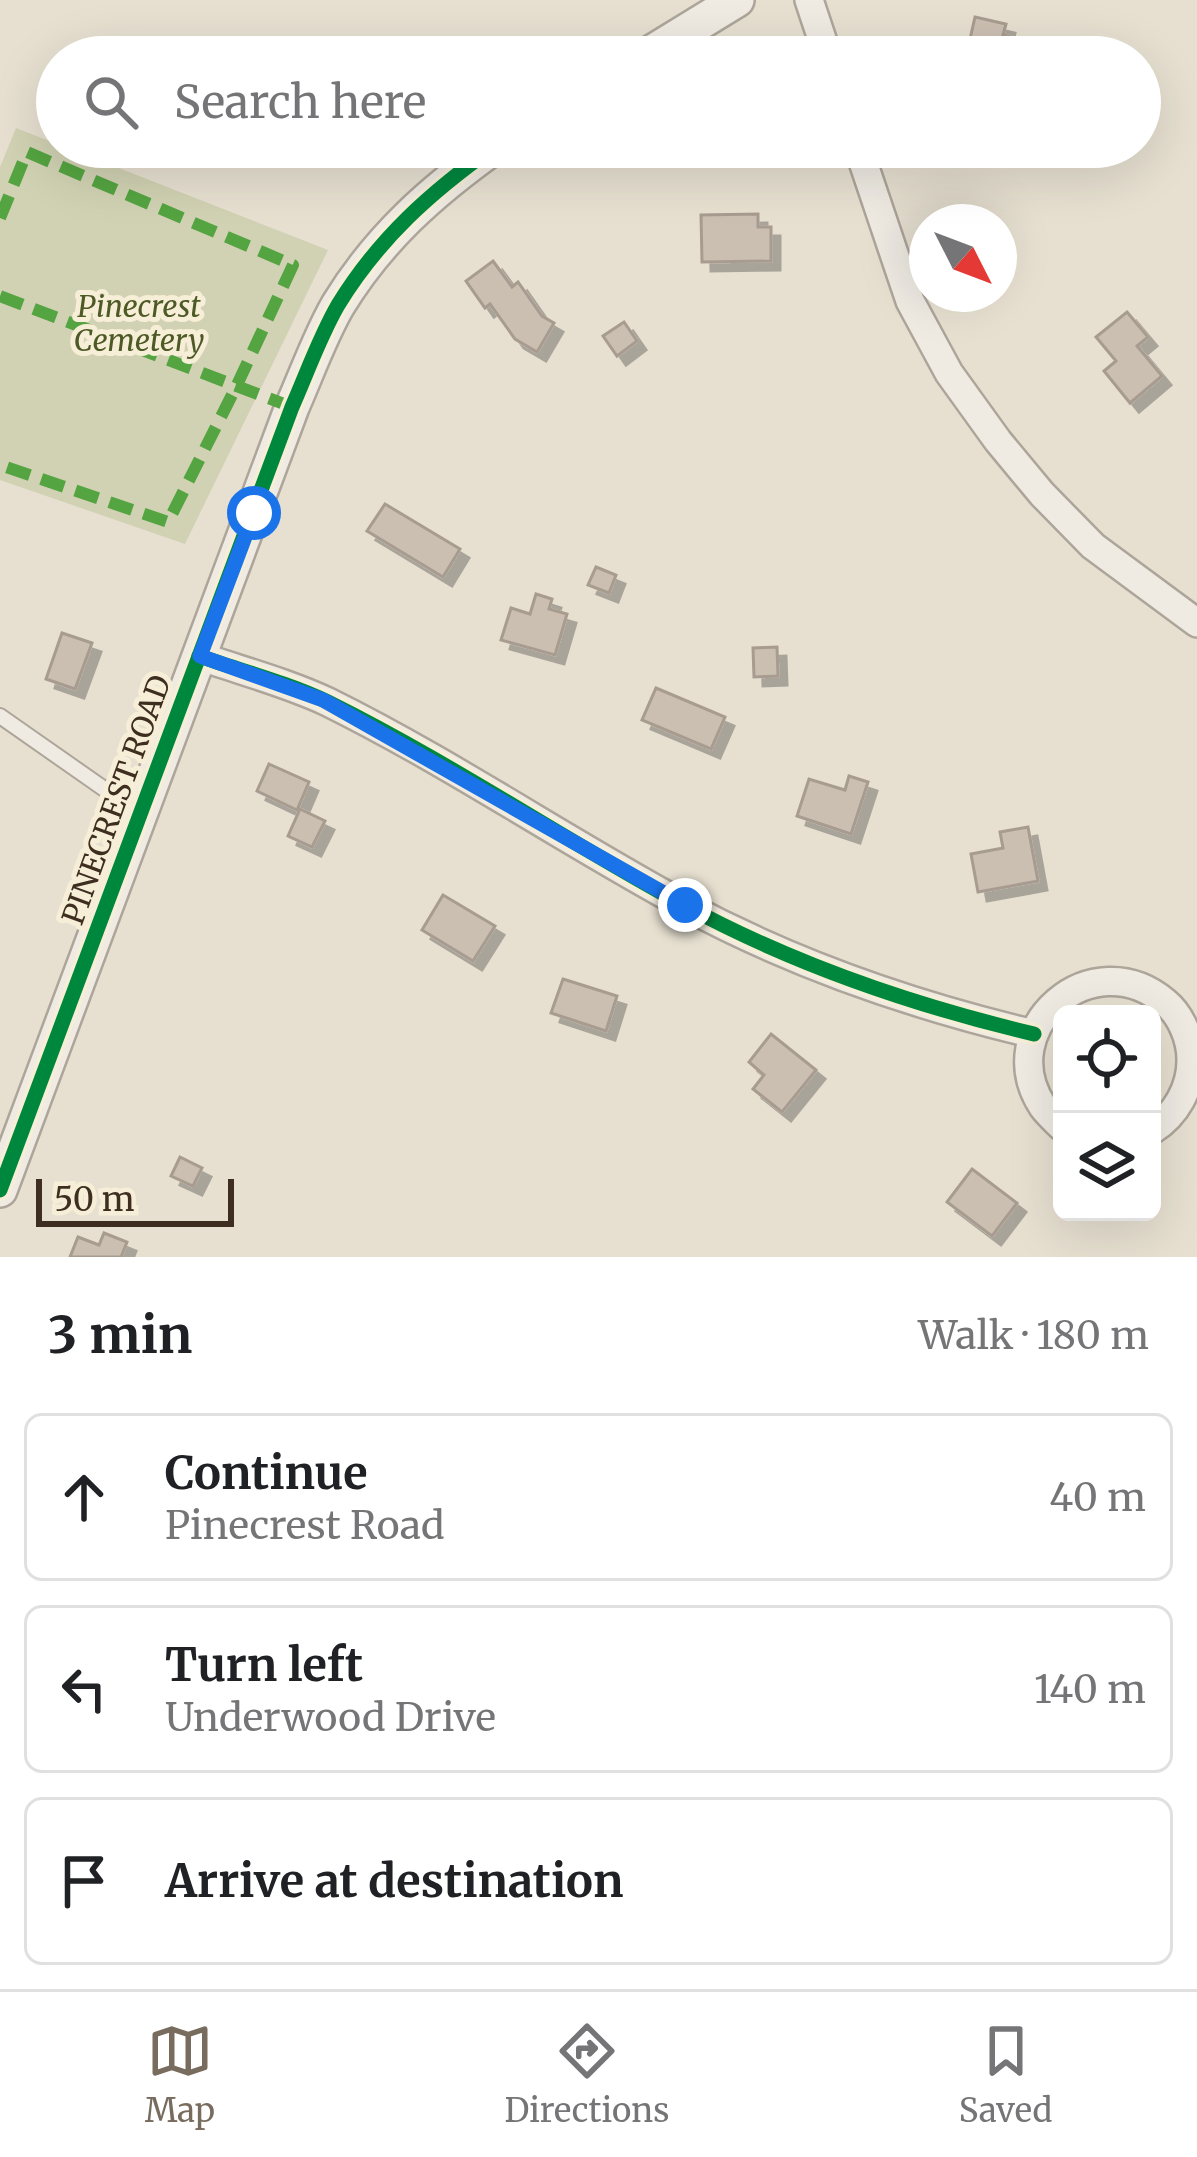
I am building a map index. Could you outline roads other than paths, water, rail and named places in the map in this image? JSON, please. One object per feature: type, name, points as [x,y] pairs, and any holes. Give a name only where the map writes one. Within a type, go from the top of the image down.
[{"type":"street","points":[[678,36],[737,0]]},
{"type":"street","points":[[809,0],[821,36]]},
{"type":"street","name":"PINECREST ROAD","points":[[0,1190],[292,406],[338,307],[382,244],[437,188],[465,168]]},
{"type":"street","points":[[865,168],[910,301],[961,390],[998,441],[1080,533],[1197,622]]},
{"type":"street","points":[[200,656],[323,700],[766,946],[946,1013],[1034,1034]]},
{"type":"street","points":[[1053,1118],[1032,1085],[1029,1060],[1034,1034],[1047,1010],[1068,992],[1094,982],[1122,981],[1148,989],[1170,1006],[1185,1030],[1192,1057],[1188,1084],[1176,1109],[1161,1122]]},
{"type":"lane","points":[[0,716],[140,814]]},
{"type":"park label","name":"Pinecrest Cemetery","points":[[139,324]]}]
